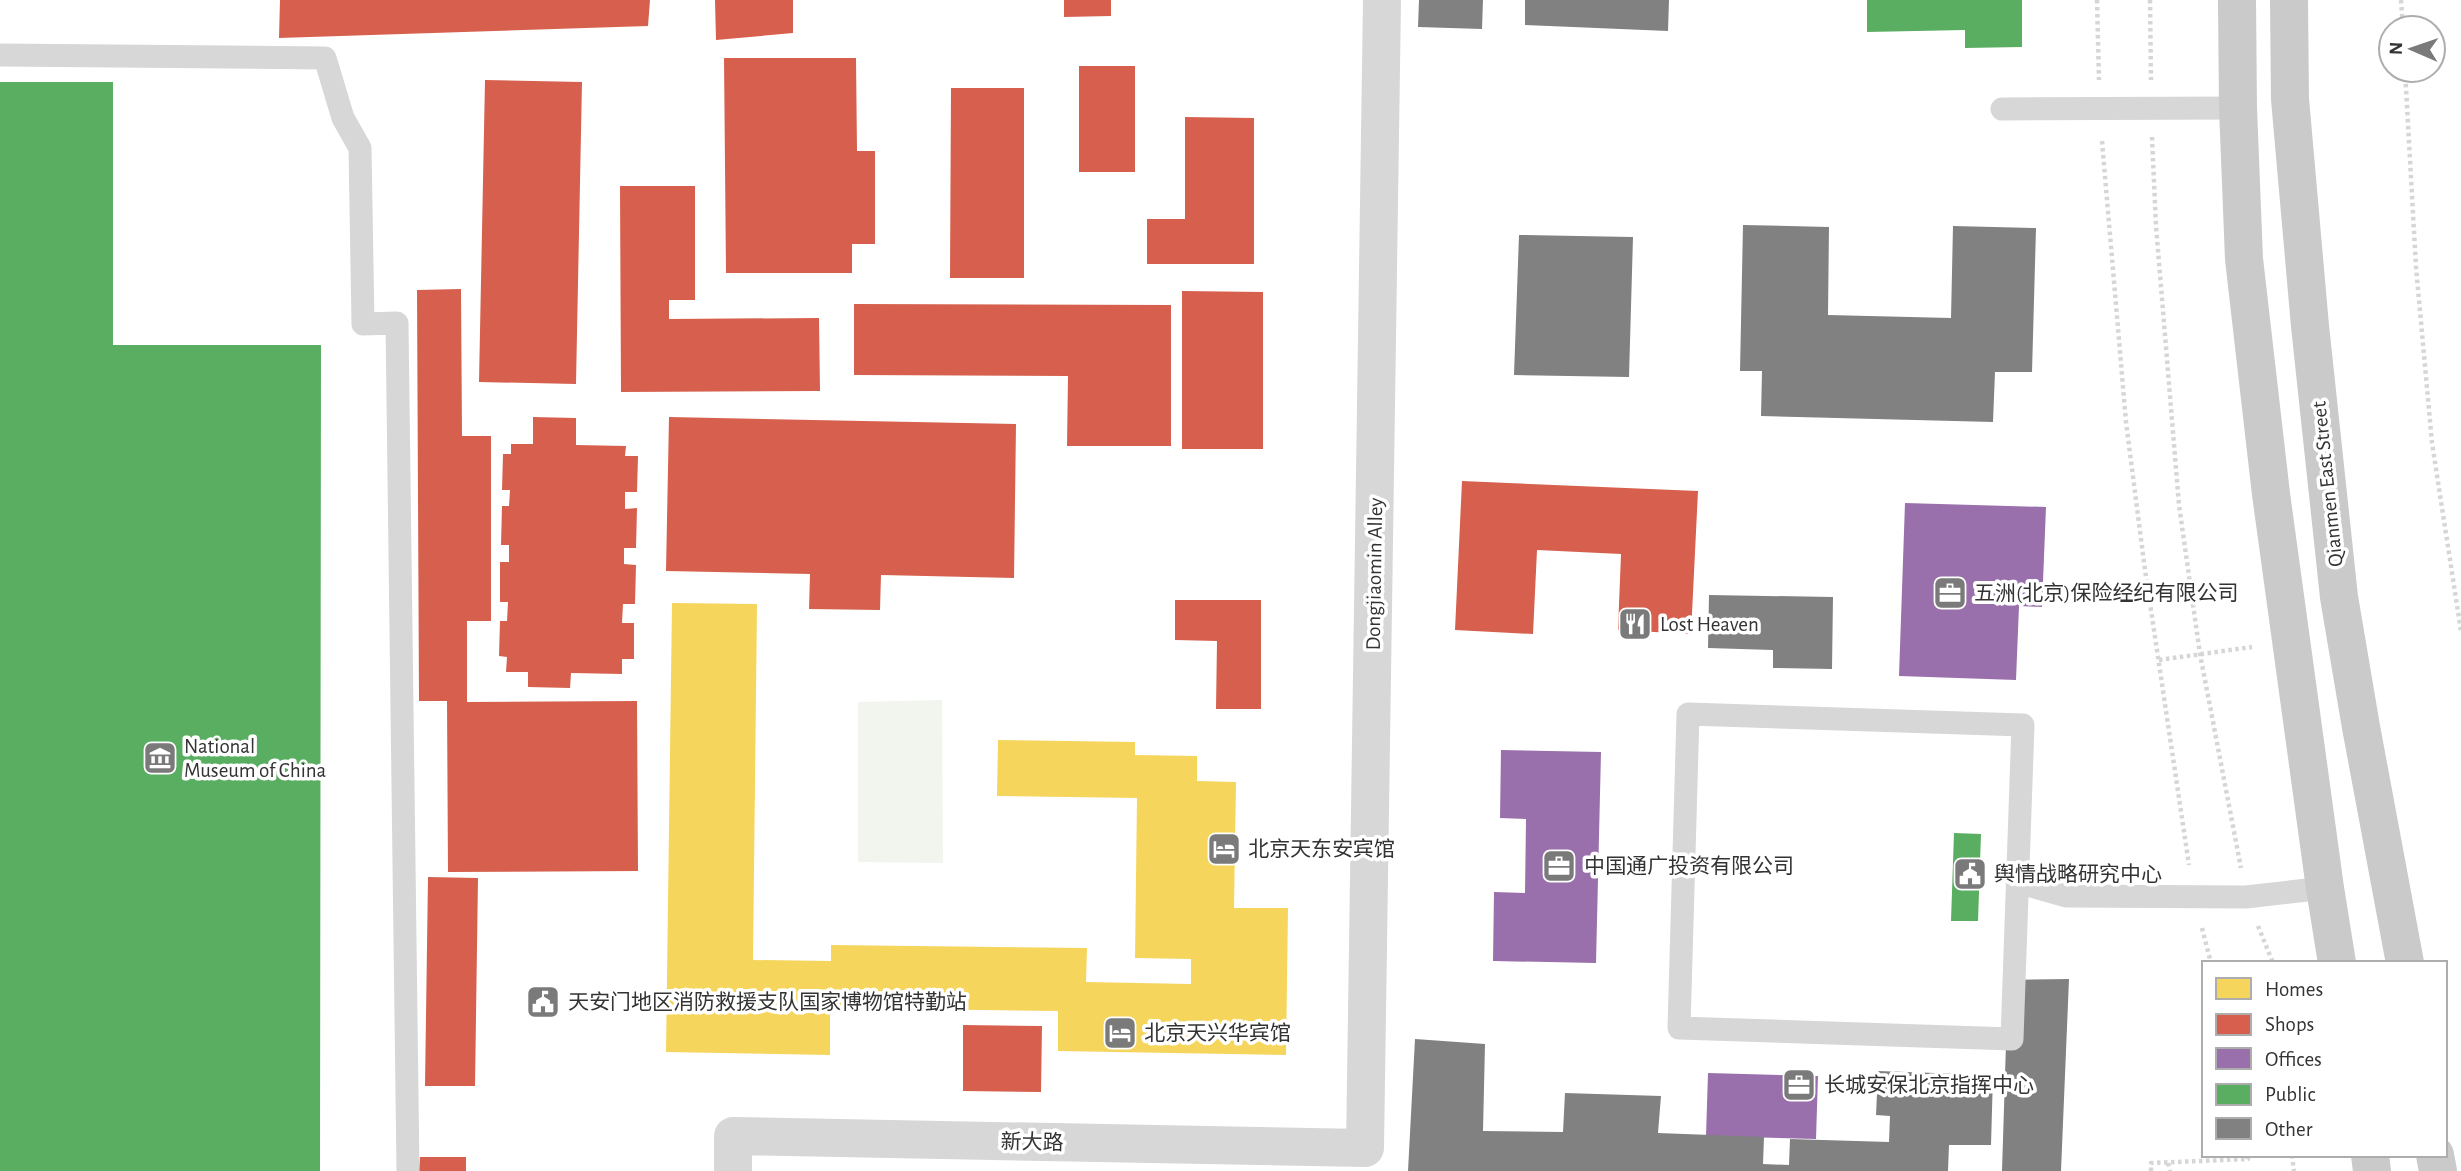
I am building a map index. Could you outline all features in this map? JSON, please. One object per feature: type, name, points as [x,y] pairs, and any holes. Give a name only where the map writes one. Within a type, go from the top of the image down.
[{"type":"main road","points":[[2237,0],[2238,108],[2246,273],[2271,494],[2337,961]]},
{"type":"main road","name":"Qianmen East Street","points":[[2289,0],[2291,112],[2310,326],[2339,597],[2405,961]]},
{"type":"street","name":"Dongjiaomin Alley","points":[[1366,1148],[1382,0]]},
{"type":"street","name":"新大路","points":[[733,1171],[733,1136],[1366,1148]]},
{"type":"lane","points":[[0,55],[325,58],[343,118],[360,148],[363,324],[397,323],[408,1171]]},
{"type":"lane","points":[[2002,109],[2238,108]]},
{"type":"lane","points":[[1688,715],[2023,725],[2017,882],[2012,1039],[1679,1028],[1688,715]]},
{"type":"lane","points":[[2017,882],[2066,896],[2246,897],[2325,888]]},
{"type":"path","points":[[2097,0],[2100,108],[2108,229],[2126,422],[2194,896],[2210,961]]},
{"type":"path","points":[[2150,0],[2156,226],[2179,505],[2200,654],[2246,897],[2272,961]]},
{"type":"path","points":[[2406,84],[2416,267],[2432,443],[2461,631]]},
{"type":"path","points":[[2159,660],[2254,646]]},
{"type":"path","points":[[2151,1171],[2151,1163],[2248,1157]]},
{"type":"path","points":[[2168,1163],[2170,1171]]},
{"type":"shaded area","points":[[942,700],[943,863],[858,862],[858,702]]},
{"type":"building: Homes","points":[[672,603],[757,604],[753,960],[831,961],[831,945],[1087,948],[1086,982],[1191,984],[1191,959],[1135,958],[1137,798],[997,796],[998,740],[1135,742],[1135,755],[1197,756],[1197,781],[1236,782],[1234,908],[1288,908],[1286,1055],[1058,1051],[1058,1011],[830,1008],[830,1055],[666,1052]]},
{"type":"building: Shops","points":[[280,0],[650,0],[648,26],[279,38]]},
{"type":"building: Shops","points":[[715,0],[793,0],[793,33],[716,40]]},
{"type":"building: Shops","points":[[1064,0],[1111,0],[1111,16],[1064,17]]},
{"type":"building: Shops","points":[[724,58],[856,58],[857,151],[875,151],[875,244],[852,244],[852,273],[726,273]]},
{"type":"building: Shops","points":[[1079,66],[1135,66],[1135,172],[1079,172]]},
{"type":"building: Shops","points":[[485,80],[582,82],[576,384],[479,382]]},
{"type":"building: Shops","points":[[951,88],[1024,88],[1024,278],[950,278]]},
{"type":"building: Shops","points":[[1185,117],[1254,118],[1254,264],[1147,264],[1147,219],[1185,219]]},
{"type":"building: Shops","points":[[620,186],[695,186],[695,300],[669,300],[669,319],[819,318],[820,391],[621,392]]},
{"type":"building: Shops","points":[[461,289],[462,436],[491,436],[491,621],[467,621],[467,702],[637,701],[638,871],[448,872],[447,701],[419,701],[417,290]]},
{"type":"building: Shops","points":[[1182,291],[1263,292],[1263,449],[1182,449]]},
{"type":"building: Shops","points":[[854,304],[1171,305],[1171,446],[1067,446],[1068,376],[854,375]]},
{"type":"building: Shops","points":[[533,417],[576,418],[576,445],[626,446],[625,456],[638,456],[637,492],[625,492],[625,509],[637,508],[636,548],[624,548],[624,564],[636,565],[635,604],[623,604],[622,623],[634,623],[634,659],[622,659],[622,674],[571,673],[570,688],[528,687],[528,672],[506,672],[507,657],[499,656],[500,621],[507,621],[508,602],[500,602],[500,562],[509,562],[509,545],[501,545],[502,506],[509,506],[510,490],[502,490],[503,454],[511,454],[511,444],[533,444]]},
{"type":"building: Shops","points":[[669,417],[1016,424],[1014,578],[881,575],[880,610],[809,609],[810,574],[666,571]]},
{"type":"building: Shops","points":[[1462,481],[1698,491],[1691,634],[1618,630],[1621,554],[1537,550],[1533,634],[1455,630]]},
{"type":"building: Shops","points":[[1175,600],[1261,600],[1261,709],[1216,709],[1217,641],[1175,640]]},
{"type":"building: Shops","points":[[428,877],[478,878],[475,1086],[425,1086]]},
{"type":"building: Shops","points":[[963,1025],[1042,1026],[1041,1092],[963,1091]]},
{"type":"building: Shops","points":[[420,1157],[466,1157],[466,1171],[419,1171]]},
{"type":"building: Offices","points":[[1905,503],[2046,507],[2042,607],[2019,606],[2016,680],[1899,676]]},
{"type":"building: Offices","points":[[1501,750],[1601,752],[1596,963],[1493,961],[1494,892],[1525,893],[1526,819],[1500,818]]},
{"type":"building: Offices","points":[[1708,1073],[1818,1076],[1816,1139],[1706,1136]]},
{"type":"building: Public","points":[[1867,0],[2022,0],[2022,47],[1965,48],[1965,30],[1867,32]]},
{"type":"building: Public","name":"National Museum of China","points":[[0,82],[113,82],[113,345],[321,345],[320,1171],[0,1171]]},
{"type":"building: Public","points":[[1954,833],[1981,834],[1978,921],[1951,921]]},
{"type":"building: Other","points":[[1419,0],[1483,0],[1482,29],[1418,27]]},
{"type":"building: Other","points":[[1525,0],[1669,0],[1668,31],[1525,25]]},
{"type":"building: Other","points":[[1743,225],[1829,227],[1828,315],[1951,318],[1953,226],[2036,228],[2032,372],[1995,372],[1993,422],[1761,416],[1762,371],[1740,371]]},
{"type":"building: Other","points":[[1519,235],[1633,237],[1629,377],[1514,375]]},
{"type":"building: Other","points":[[1709,595],[1833,597],[1832,669],[1773,668],[1773,650],[1708,648]]},
{"type":"building: Other","points":[[2069,979],[2061,1171],[2002,1171],[2008,980]]},
{"type":"building: Other","points":[[1415,1039],[1485,1044],[1483,1131],[1563,1132],[1565,1093],[1661,1096],[1658,1133],[1764,1137],[1763,1164],[1789,1165],[1790,1139],[1889,1142],[1890,1116],[1876,1115],[1878,1071],[1993,1075],[1991,1145],[1949,1145],[1948,1171],[1408,1171]]},
{"type":"place","name":"五洲(北京)保险经纪有限公司","points":[[1950,593]]},
{"type":"place","name":"Lost Heaven","points":[[1635,624]]},
{"type":"place","name":"National Museum of China","points":[[160,758]]},
{"type":"place","name":"北京天东安宾馆","points":[[1224,849]]},
{"type":"place","name":"中国通广投资有限公司","points":[[1559,866]]},
{"type":"place","name":"舆情战略研究中心","points":[[1970,874]]},
{"type":"place","name":"天安门地区消防救援支队国家博物馆特勤站","points":[[543,1002]]},
{"type":"place","name":"北京天兴华宾馆","points":[[1120,1033]]},
{"type":"place","name":"长城安保北京指挥中心","points":[[1799,1085]]}]
